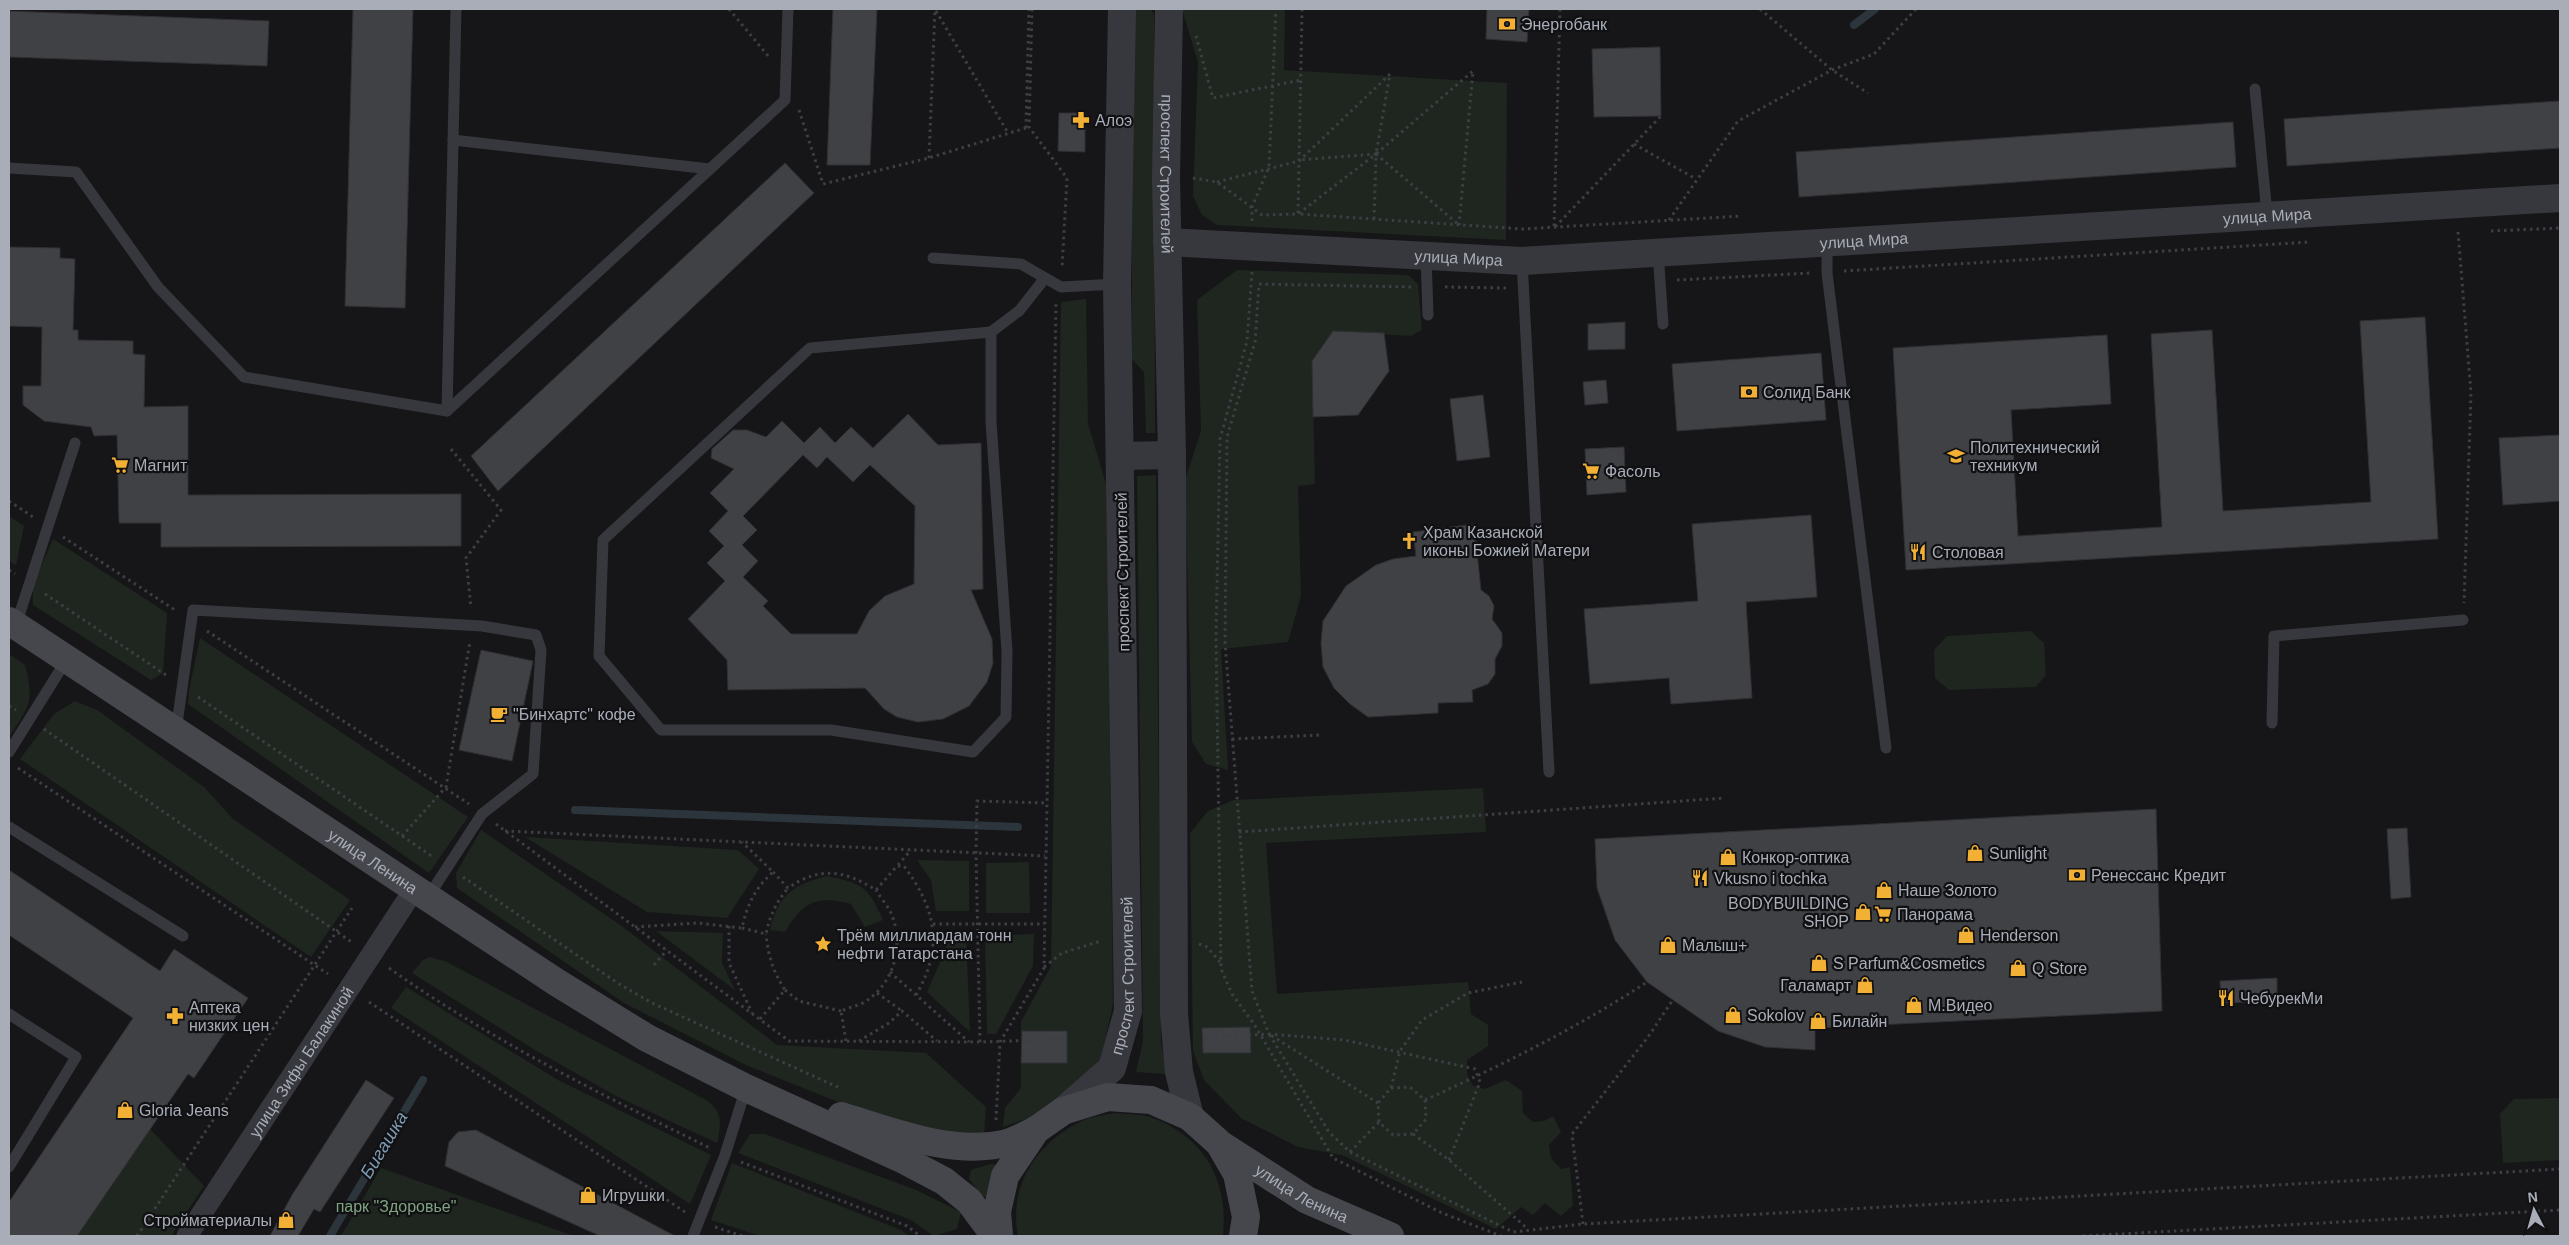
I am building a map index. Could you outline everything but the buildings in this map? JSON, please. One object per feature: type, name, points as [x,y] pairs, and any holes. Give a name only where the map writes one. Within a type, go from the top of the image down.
[{"type":"main road","name":"улица Ленина","points":[[12,623],[556,982],[647,1038],[746,1088]]},
{"type":"main road","points":[[746,1088],[932,1143],[975,1146],[1008,1143],[1036,1130],[1064,1111],[1108,1097],[1151,1100],[1190,1117],[1219,1143],[1237,1174],[1246,1217],[1243,1236]]},
{"type":"main road","points":[[746,1088],[904,1160],[944,1181],[970,1201],[995,1236]]},
{"type":"main road","points":[[999,1236],[997,1212],[1005,1176],[1036,1130]]},
{"type":"main road","name":"улица Ленина","points":[[1219,1143],[1307,1200],[1390,1236]]},
{"type":"street","name":"проспект Строителей","points":[[1064,1111],[1112,1068],[1128,1012],[1118,284],[1122,9]]},
{"type":"street","name":"проспект Строителей","points":[[1169,9],[1167,242],[1172,455],[1174,1014],[1179,1072],[1190,1117]]},
{"type":"street","name":"улица Мира","points":[[1167,242],[1522,261],[2267,214],[2560,198]]},
{"type":"street","points":[[1120,456],[1172,455]]},
{"type":"street","name":"улица Зифы Балакиной","points":[[187,1236],[421,892]]},
{"type":"lane","points":[[447,411],[456,9]]},
{"type":"lane","points":[[447,411],[785,100],[788,9]]},
{"type":"lane","points":[[2255,89],[2267,214]]},
{"type":"lane","points":[[453,140],[710,169]]},
{"type":"lane","points":[[9,168],[76,172],[158,287],[244,377],[447,411]]},
{"type":"lane","points":[[1827,242],[1827,272],[1886,748]]},
{"type":"lane","points":[[1658,252],[1663,324]]},
{"type":"lane","points":[[1426,256],[1428,315]]},
{"type":"lane","points":[[933,258],[1022,264],[1061,287],[1118,284]]},
{"type":"lane","points":[[1522,261],[1522,298],[1548,772]]},
{"type":"lane","points":[[991,332],[991,422],[1007,651],[1006,717],[973,752],[831,730],[661,730],[599,656],[603,540],[810,348],[991,332],[1019,311],[1045,278]]},
{"type":"lane","points":[[12,623],[29,583],[75,443]]},
{"type":"lane","points":[[176,731],[193,610],[482,626],[536,635],[541,650],[533,774],[482,814],[448,867],[421,892]]},
{"type":"lane","points":[[2272,723],[2274,636],[2463,620]]},
{"type":"lane","points":[[9,752],[67,659]]},
{"type":"lane","points":[[9,827],[183,936]]},
{"type":"lane","points":[[9,1014],[76,1057],[9,1168]]},
{"type":"lane","points":[[693,1236],[725,1155],[746,1088]]},
{"type":"path","points":[[729,9],[771,60],[798,84],[796,103],[823,184],[929,158],[1027,128]]},
{"type":"path","points":[[929,158],[935,9]]},
{"type":"path","points":[[935,9],[1008,133]]},
{"type":"path","points":[[996,1127],[1000,1042],[1044,968],[1055,309],[1061,287],[1067,178],[1027,128],[1031,9]]},
{"type":"path","points":[[1276,9],[1269,167],[1252,207],[1247,341],[1220,439],[1216,638],[1221,969],[1232,994],[1260,1034],[1333,1158],[1442,1213],[1501,1236]]},
{"type":"path","points":[[1298,214],[1302,9]]},
{"type":"path","points":[[1554,228],[1560,9]]},
{"type":"path","points":[[1760,9],[1832,70],[1868,93]]},
{"type":"path","points":[[1669,221],[1696,179],[1738,121],[1832,70],[1874,54],[1916,9]]},
{"type":"path","points":[[1196,33],[1213,98],[1301,80]]},
{"type":"path","points":[[1298,214],[1376,154],[1473,70],[1459,225]]},
{"type":"path","points":[[1299,160],[1390,74],[1376,154],[1374,220]]},
{"type":"path","points":[[1554,228],[1661,116]]},
{"type":"path","points":[[1634,144],[1696,179]]},
{"type":"path","points":[[1193,178],[1217,182],[1299,160],[1376,154],[1459,225]]},
{"type":"path","points":[[1217,182],[1262,214],[1298,214],[1459,225],[1554,228],[1742,216]]},
{"type":"path","points":[[2458,232],[2472,393],[2463,620]]},
{"type":"path","points":[[1259,284],[1255,342],[1227,437],[1225,642],[1252,991],[1269,1034],[1330,1132],[1350,1152],[1513,1232],[1583,1224],[2560,1169]]},
{"type":"path","points":[[9,570],[183,686],[619,984],[652,1003],[792,1068],[849,1092]]},
{"type":"path","points":[[9,706],[356,945]]},
{"type":"path","points":[[1232,739],[1320,734]]},
{"type":"path","points":[[17,767],[328,974]]},
{"type":"path","points":[[402,836],[446,787]]},
{"type":"path","points":[[1239,832],[1725,798]]},
{"type":"path","points":[[980,1042],[976,853],[978,802],[1046,803]]},
{"type":"path","points":[[505,831],[1046,856]]},
{"type":"path","points":[[742,842],[788,888]]},
{"type":"path","points":[[876,890],[911,850]]},
{"type":"path","points":[[897,866],[904,866],[915,881],[926,900],[933,924],[934,947],[929,968],[916,995]]},
{"type":"path","points":[[742,928],[746,909],[752,896],[773,872]]},
{"type":"path","points":[[842,873],[876,890],[890,911],[897,932],[897,956],[890,972],[877,992],[862,1004],[841,1011],[799,1001],[785,990],[777,977],[768,951],[766,934],[769,918],[776,903],[788,888],[804,878],[842,873]]},
{"type":"path","points":[[137,1236],[352,908]]},
{"type":"path","points":[[634,927],[697,923],[742,928],[766,934]]},
{"type":"path","points":[[933,924],[1044,924]]},
{"type":"path","points":[[729,926],[729,963],[752,1014]]},
{"type":"path","points":[[654,965],[667,950]]},
{"type":"path","points":[[392,970],[541,1062],[592,1090],[725,1155],[907,1226],[920,1236]]},
{"type":"path","points":[[890,972],[969,1042]]},
{"type":"path","points":[[1522,982],[1468,993],[1422,1020],[1400,1051],[1391,1088],[1378,1103],[1379,1122],[1393,1135],[1413,1134],[1449,1160],[1528,1229]]},
{"type":"path","points":[[1425,1100],[1547,1042],[1611,1006],[1647,982]]},
{"type":"path","points":[[760,1019],[785,990]]},
{"type":"path","points":[[877,992],[937,1042]]},
{"type":"path","points":[[1583,1224],[1572,1134],[1648,1036],[1672,1001]]},
{"type":"path","points":[[369,1002],[699,1221],[742,1236]]},
{"type":"path","points":[[841,1011],[846,1041]]},
{"type":"path","points":[[859,1041],[890,1023],[902,1011]]},
{"type":"path","points":[[1269,1034],[1378,1103]]},
{"type":"path","points":[[1203,1038],[1269,1034],[1344,1040],[1400,1051],[1475,1070],[1480,1082],[1449,1160]]},
{"type":"path","points":[[1000,1042],[1067,1039]]},
{"type":"path","points":[[1391,1088],[1410,1087],[1425,1100],[1426,1119],[1413,1134]]},
{"type":"path","points":[[1350,1152],[1379,1122]]},
{"type":"path","points":[[2083,1236],[2560,1210]]},
{"type":"green space","points":[[1132,9],[1151,9],[1154,15],[1155,433],[1146,433],[1144,372],[1132,359]]},
{"type":"green space","points":[[1182,9],[1285,9],[1284,70],[1507,83],[1506,240],[1217,225],[1202,215],[1193,196],[1198,62]]},
{"type":"green space","points":[[1237,270],[1408,275],[1418,284],[1422,330],[1411,336],[1333,331],[1312,361],[1315,484],[1298,486],[1301,596],[1288,642],[1221,649],[1228,770],[1206,764],[1192,742],[1185,480],[1201,431],[1197,300]]},
{"type":"green space","points":[[1086,299],[1088,424],[1107,487],[1113,1004],[1101,1059],[1076,1085],[1029,1118],[1003,1127],[1005,1108],[1021,1088],[1021,1022],[1051,966],[1061,302]]},
{"type":"green space","points":[[1156,475],[1161,1043],[1167,1074],[1136,1072],[1143,1041],[1137,476]]},
{"type":"green space","points":[[9,516],[24,526],[16,565],[9,561]]},
{"type":"green space","points":[[53,539],[167,613],[163,673],[151,680],[33,605],[33,585]]},
{"type":"green space","points":[[2031,631],[2044,643],[2046,675],[2036,687],[1949,690],[1935,678],[1934,650],[1947,636]]},
{"type":"green space","points":[[200,638],[468,817],[429,873],[188,704],[189,690]]},
{"type":"green space","points":[[9,654],[25,665],[30,696],[21,718],[9,737]]},
{"type":"green space","points":[[75,701],[97,710],[204,787],[233,819],[350,900],[311,957],[20,759],[54,714]]},
{"type":"green space","points":[[1483,788],[1486,832],[1266,843],[1277,994],[1468,982],[1471,1014],[1488,1025],[1488,1046],[1467,1060],[1467,1074],[1473,1086],[1485,1089],[1506,1080],[1522,1091],[1523,1113],[1533,1122],[1544,1121],[1553,1116],[1561,1132],[1549,1145],[1551,1158],[1561,1169],[1570,1167],[1573,1205],[1561,1216],[1545,1203],[1533,1215],[1521,1207],[1496,1229],[1342,1155],[1298,1147],[1241,1118],[1204,1080],[1193,1051],[1190,833],[1208,811],[1233,800]]},
{"type":"green space","points":[[481,830],[619,924],[777,1045],[926,1053],[986,1107],[984,1135],[945,1136],[858,1110],[746,1065],[624,1003],[457,888],[456,873]]},
{"type":"green space","points":[[525,837],[738,850],[759,869],[727,918],[647,912]]},
{"type":"green space","points":[[917,860],[969,861],[969,911],[936,911],[931,880]]},
{"type":"green space","points":[[1029,862],[1030,913],[986,913],[986,863]]},
{"type":"green space","points":[[827,876],[849,881],[863,888],[873,900],[883,920],[865,927],[851,904],[828,900],[812,903],[805,908],[798,914],[785,932],[770,930],[778,908],[789,893],[805,883]]},
{"type":"green space","points":[[656,931],[723,933],[722,963],[735,990]]},
{"type":"green space","points":[[944,934],[966,934],[970,1032],[927,992],[946,949]]},
{"type":"green space","points":[[1034,934],[1033,966],[996,1034],[987,1034],[985,936]]},
{"type":"green space","points":[[430,957],[447,962],[708,1101],[716,1110],[720,1120],[717,1143],[616,1096],[535,1050],[412,973],[423,960]]},
{"type":"green space","points":[[406,987],[558,1080],[711,1155],[690,1204],[391,1008]]},
{"type":"green space","points":[[2560,1098],[2560,1160],[2503,1163],[2500,1114],[2514,1099]]},
{"type":"green space","points":[[1116,1113],[1150,1117],[1169,1125],[1198,1148],[1209,1163],[1217,1179],[1222,1196],[1223,1236],[1018,1236],[1017,1200],[1029,1168],[1039,1153],[1066,1130],[1082,1121]]},
{"type":"green space","points":[[150,1129],[204,1186],[171,1236],[77,1236]]},
{"type":"green space","points":[[750,1134],[765,1134],[916,1190],[961,1212],[957,1229],[934,1236],[911,1220],[738,1153]]},
{"type":"green space","points":[[732,1163],[901,1230],[909,1236],[760,1236],[711,1220]]},
{"type":"green space","points":[[990,1164],[998,1165],[986,1197],[982,1196],[969,1179],[971,1170]]},
{"type":"green space","name":"парк \"Здоровье\"","points":[[381,1168],[574,1236],[341,1236]]},
{"type":"waterway","points":[[1854,25],[1875,9]]},
{"type":"waterway","points":[[575,810],[1018,827]]},
{"type":"waterway","name":"Бигашка","points":[[330,1236],[423,1080]]},
{"type":"place","name":"Энергобанк","points":[[1507,24]]},
{"type":"place","name":"Алоэ","points":[[1081,120]]},
{"type":"place","name":"Солид Банк","points":[[1749,392]]},
{"type":"place","name":"Политехнический техникум","points":[[1956,456]]},
{"type":"place","name":"Магнит","points":[[120,465]]},
{"type":"place","name":"Фасоль","points":[[1591,471]]},
{"type":"place","name":"Храм Казанской иконы Божией Матери","points":[[1409,541]]},
{"type":"place","name":"Столовая","points":[[1918,552]]},
{"type":"place","name":"\"Бинхартс\" кофе","points":[[499,714]]},
{"type":"place","name":"Sunlight","points":[[1975,853]]},
{"type":"place","name":"Конкор-оптика","points":[[1728,857]]},
{"type":"place","name":"Ренессанс Кредит","points":[[2077,875]]},
{"type":"place","name":"Vkusno i tochka","points":[[1700,878]]},
{"type":"place","name":"Наше Золото","points":[[1884,890]]},
{"type":"place","name":"BODYBUILDING SHOP","points":[[1863,912]]},
{"type":"place","name":"Панорама","points":[[1883,914]]},
{"type":"place","name":"Henderson","points":[[1966,935]]},
{"type":"place","name":"Трём миллиардам тонн нефти Татарстана","points":[[823,944]]},
{"type":"place","name":"Малыш+","points":[[1668,945]]},
{"type":"place","name":"S Parfum&Cosmetics","points":[[1819,963]]},
{"type":"place","name":"Q Store","points":[[2018,968]]},
{"type":"place","name":"Галамарт","points":[[1865,985]]},
{"type":"place","name":"ЧебурекМи","points":[[2226,998]]},
{"type":"place","name":"М.Видео","points":[[1914,1005]]},
{"type":"place","name":"Sokolov","points":[[1733,1015]]},
{"type":"place","name":"Аптека низких цен","points":[[175,1016]]},
{"type":"place","name":"Билайн","points":[[1818,1021]]},
{"type":"place","name":"Gloria Jeans","points":[[125,1110]]},
{"type":"place","name":"Игрушки","points":[[588,1195]]},
{"type":"place","name":"Стройматериалы","points":[[286,1220]]}]
